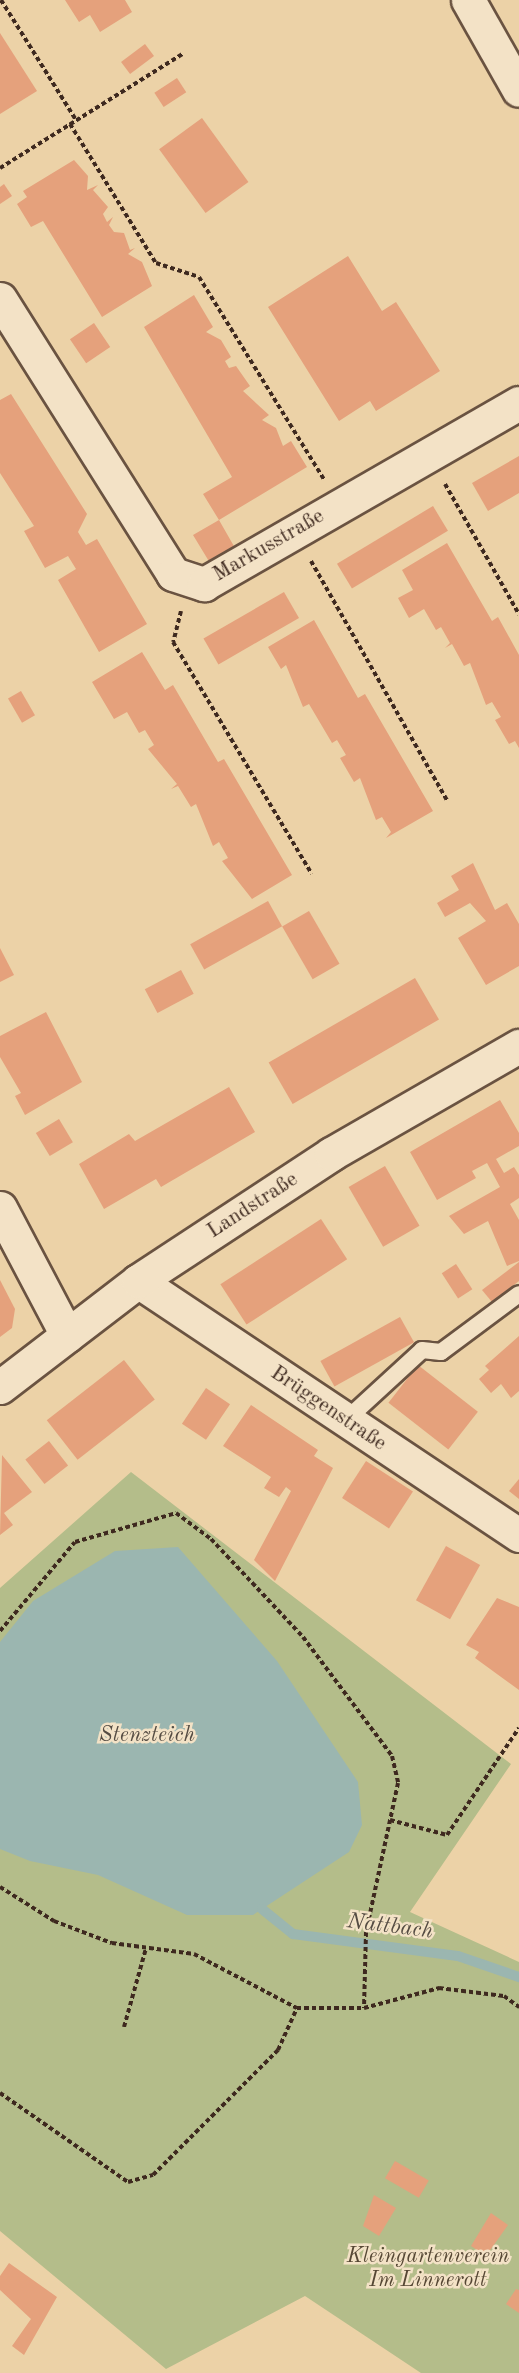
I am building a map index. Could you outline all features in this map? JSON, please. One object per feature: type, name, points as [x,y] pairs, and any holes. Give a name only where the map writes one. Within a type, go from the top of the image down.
[{"type":"street","points":[[468,0],[519,90]]},
{"type":"street","name":"Markusstraße","points":[[0,299],[173,574],[204,584],[519,403]]},
{"type":"street","name":"Landstraße","points":[[0,1387],[138,1281],[331,1154],[519,1046]]},
{"type":"street","points":[[0,1208],[67,1335]]},
{"type":"street","name":"Brüggenstraße","points":[[138,1281],[519,1535]]},
{"type":"lane","points":[[346,1420],[422,1350],[441,1352],[519,1294]]},
{"type":"path","points":[[1,0],[76,120]]},
{"type":"path","points":[[0,168],[184,53]]},
{"type":"path","points":[[70,124],[156,263],[199,277],[341,505]]},
{"type":"path","points":[[429,455],[519,614]]},
{"type":"path","points":[[294,532],[447,800]]},
{"type":"path","points":[[190,580],[173,642],[312,874]]},
{"type":"path","points":[[0,1630],[75,1542],[176,1513],[211,1539],[303,1637],[392,1755],[398,1783],[366,1932],[364,2008]]},
{"type":"path","points":[[390,1820],[447,1835],[519,1728]]},
{"type":"path","points":[[0,1887],[54,1921],[112,1943],[194,1954],[297,2008],[364,2008],[439,1988],[504,1996],[519,2007]]},
{"type":"path","points":[[124,2027],[146,1948]]},
{"type":"path","points":[[0,2093],[128,2182],[153,2175],[278,2050],[297,2008]]},
{"type":"green space","name":"Kleingartenverein Im Linnerott","points":[[131,1472],[511,1764],[410,1912],[519,1962],[519,2373],[421,2373],[305,2296],[166,2369],[0,2231],[0,1588]]},
{"type":"water","name":"Stenzteich","points":[[178,1547],[277,1661],[358,1782],[362,1825],[349,1852],[253,1915],[187,1915],[98,1875],[30,1861],[0,1849],[0,1642],[33,1601],[115,1551]]},
{"type":"building","points":[[65,0],[125,0],[132,12],[100,32],[90,15],[79,22]]},
{"type":"building","points":[[0,33],[37,91],[0,114]]},
{"type":"building","points":[[145,44],[154,56],[130,74],[121,62]]},
{"type":"building","points":[[177,78],[186,92],[164,107],[154,93]]},
{"type":"building","points":[[202,118],[248,182],[206,213],[159,149]]},
{"type":"building","points":[[74,160],[88,176],[87,190],[98,185],[93,190],[108,207],[103,214],[107,222],[113,217],[109,225],[114,232],[124,233],[130,250],[135,248],[128,254],[142,262],[152,286],[102,317],[43,221],[31,227],[17,204],[27,197],[23,191]]},
{"type":"building","points":[[4,184],[12,196],[0,204],[0,187]]},
{"type":"building","points":[[348,256],[382,311],[396,302],[440,371],[376,411],[370,401],[339,421],[268,307]]},
{"type":"building","points":[[194,295],[213,327],[206,332],[221,340],[231,357],[225,361],[229,368],[236,366],[250,386],[243,391],[269,415],[262,420],[276,428],[283,446],[291,441],[307,467],[219,520],[203,494],[232,477],[144,327]]},
{"type":"building","points":[[94,323],[110,347],[86,363],[70,339]]},
{"type":"building","points":[[11,394],[87,514],[78,532],[86,545],[97,539],[147,624],[99,652],[58,580],[76,569],[68,556],[45,568],[24,531],[34,526],[0,473],[0,400]]},
{"type":"building","points":[[519,456],[519,493],[488,511],[472,483]]},
{"type":"building","points":[[433,506],[448,531],[352,589],[337,564]]},
{"type":"building","points":[[219,520],[235,548],[210,563],[193,535]]},
{"type":"building","points":[[447,543],[492,621],[498,617],[519,655],[519,748],[515,741],[509,744],[495,720],[501,717],[492,702],[486,705],[470,663],[464,666],[452,644],[445,648],[450,643],[441,627],[436,630],[424,609],[409,618],[398,598],[413,590],[402,570]]},
{"type":"building","points":[[284,592],[299,618],[218,664],[203,638]]},
{"type":"building","points":[[314,620],[358,698],[365,694],[433,811],[386,838],[391,832],[382,817],[376,820],[360,778],[354,782],[340,758],[346,755],[337,740],[332,743],[309,704],[303,707],[286,665],[281,669],[268,647]]},
{"type":"building","points":[[142,652],[165,690],[173,685],[218,762],[224,759],[292,875],[252,899],[222,861],[228,858],[219,842],[213,846],[196,804],[191,807],[178,786],[171,789],[177,784],[148,749],[154,745],[145,730],[139,733],[127,712],[114,719],[92,682]]},
{"type":"building","points":[[21,691],[35,715],[22,723],[8,698]]},
{"type":"building","points":[[473,863],[495,910],[507,903],[519,924],[519,966],[486,985],[458,938],[486,921],[470,903],[445,917],[437,903],[459,890],[451,876]]},
{"type":"building","points":[[268,901],[282,926],[204,970],[190,944]]},
{"type":"building","points":[[309,911],[340,964],[313,979],[282,927]]},
{"type":"building","points":[[0,948],[14,975],[0,982]]},
{"type":"building","points":[[181,970],[194,994],[157,1013],[145,989]]},
{"type":"building","points":[[415,978],[439,1020],[293,1104],[269,1062]]},
{"type":"building","points":[[46,1012],[82,1082],[25,1115],[15,1096],[21,1093],[0,1057],[0,1036]]},
{"type":"building","points":[[229,1087],[255,1132],[161,1187],[156,1179],[104,1209],[79,1164],[129,1134],[135,1141]]},
{"type":"building","points":[[500,1100],[519,1133],[519,1146],[496,1159],[504,1173],[514,1167],[519,1175],[519,1198],[510,1204],[519,1220],[519,1261],[507,1266],[488,1221],[464,1234],[449,1216],[500,1187],[487,1163],[472,1171],[476,1178],[437,1200],[410,1152]]},
{"type":"building","points":[[59,1119],[73,1142],[50,1156],[36,1133]]},
{"type":"building","points":[[385,1166],[420,1226],[383,1247],[349,1187]]},
{"type":"building","points":[[321,1219],[347,1259],[247,1325],[220,1284]]},
{"type":"building","points":[[519,1262],[519,1281],[492,1302],[482,1290]]},
{"type":"building","points":[[456,1264],[472,1289],[458,1298],[442,1273]]},
{"type":"building","points":[[0,1280],[15,1309],[12,1328],[0,1337]]},
{"type":"building","points":[[400,1317],[414,1342],[334,1386],[320,1361]]},
{"type":"building","points":[[519,1336],[519,1391],[511,1398],[501,1384],[491,1393],[479,1379],[489,1370],[485,1366]]},
{"type":"building","points":[[124,1360],[155,1399],[78,1460],[47,1420]]},
{"type":"building","points":[[418,1365],[478,1412],[448,1450],[388,1403]]},
{"type":"building","points":[[206,1388],[230,1404],[206,1440],[182,1424]]},
{"type":"building","points":[[251,1405],[318,1450],[314,1456],[333,1468],[275,1581],[254,1560],[291,1491],[286,1487],[279,1497],[264,1488],[271,1477],[223,1446]]},
{"type":"building","points":[[49,1441],[68,1465],[44,1484],[25,1459]]},
{"type":"building","points":[[2,1455],[32,1492],[4,1513],[13,1525],[0,1535]]},
{"type":"building","points":[[366,1461],[413,1491],[389,1528],[342,1498]]},
{"type":"building","points":[[519,1479],[519,1499],[509,1491]]},
{"type":"building","points":[[446,1546],[480,1565],[450,1619],[416,1600]]},
{"type":"building","points":[[497,1598],[519,1607],[519,1690],[475,1658],[479,1652],[466,1645]]},
{"type":"building","points":[[395,2161],[429,2180],[419,2198],[385,2178]]},
{"type":"building","points":[[374,2195],[396,2208],[379,2236],[363,2226]]},
{"type":"building","points":[[491,2213],[508,2225],[486,2256],[471,2246]]},
{"type":"building","points":[[9,2263],[57,2297],[24,2355],[12,2346],[31,2319],[0,2290],[0,2276]]},
{"type":"building","points":[[516,2289],[519,2290],[519,2313],[506,2304]]},
{"type":"waterway","name":"Nattbach","points":[[262,1909],[293,1934],[458,1956],[519,1977]]}]
